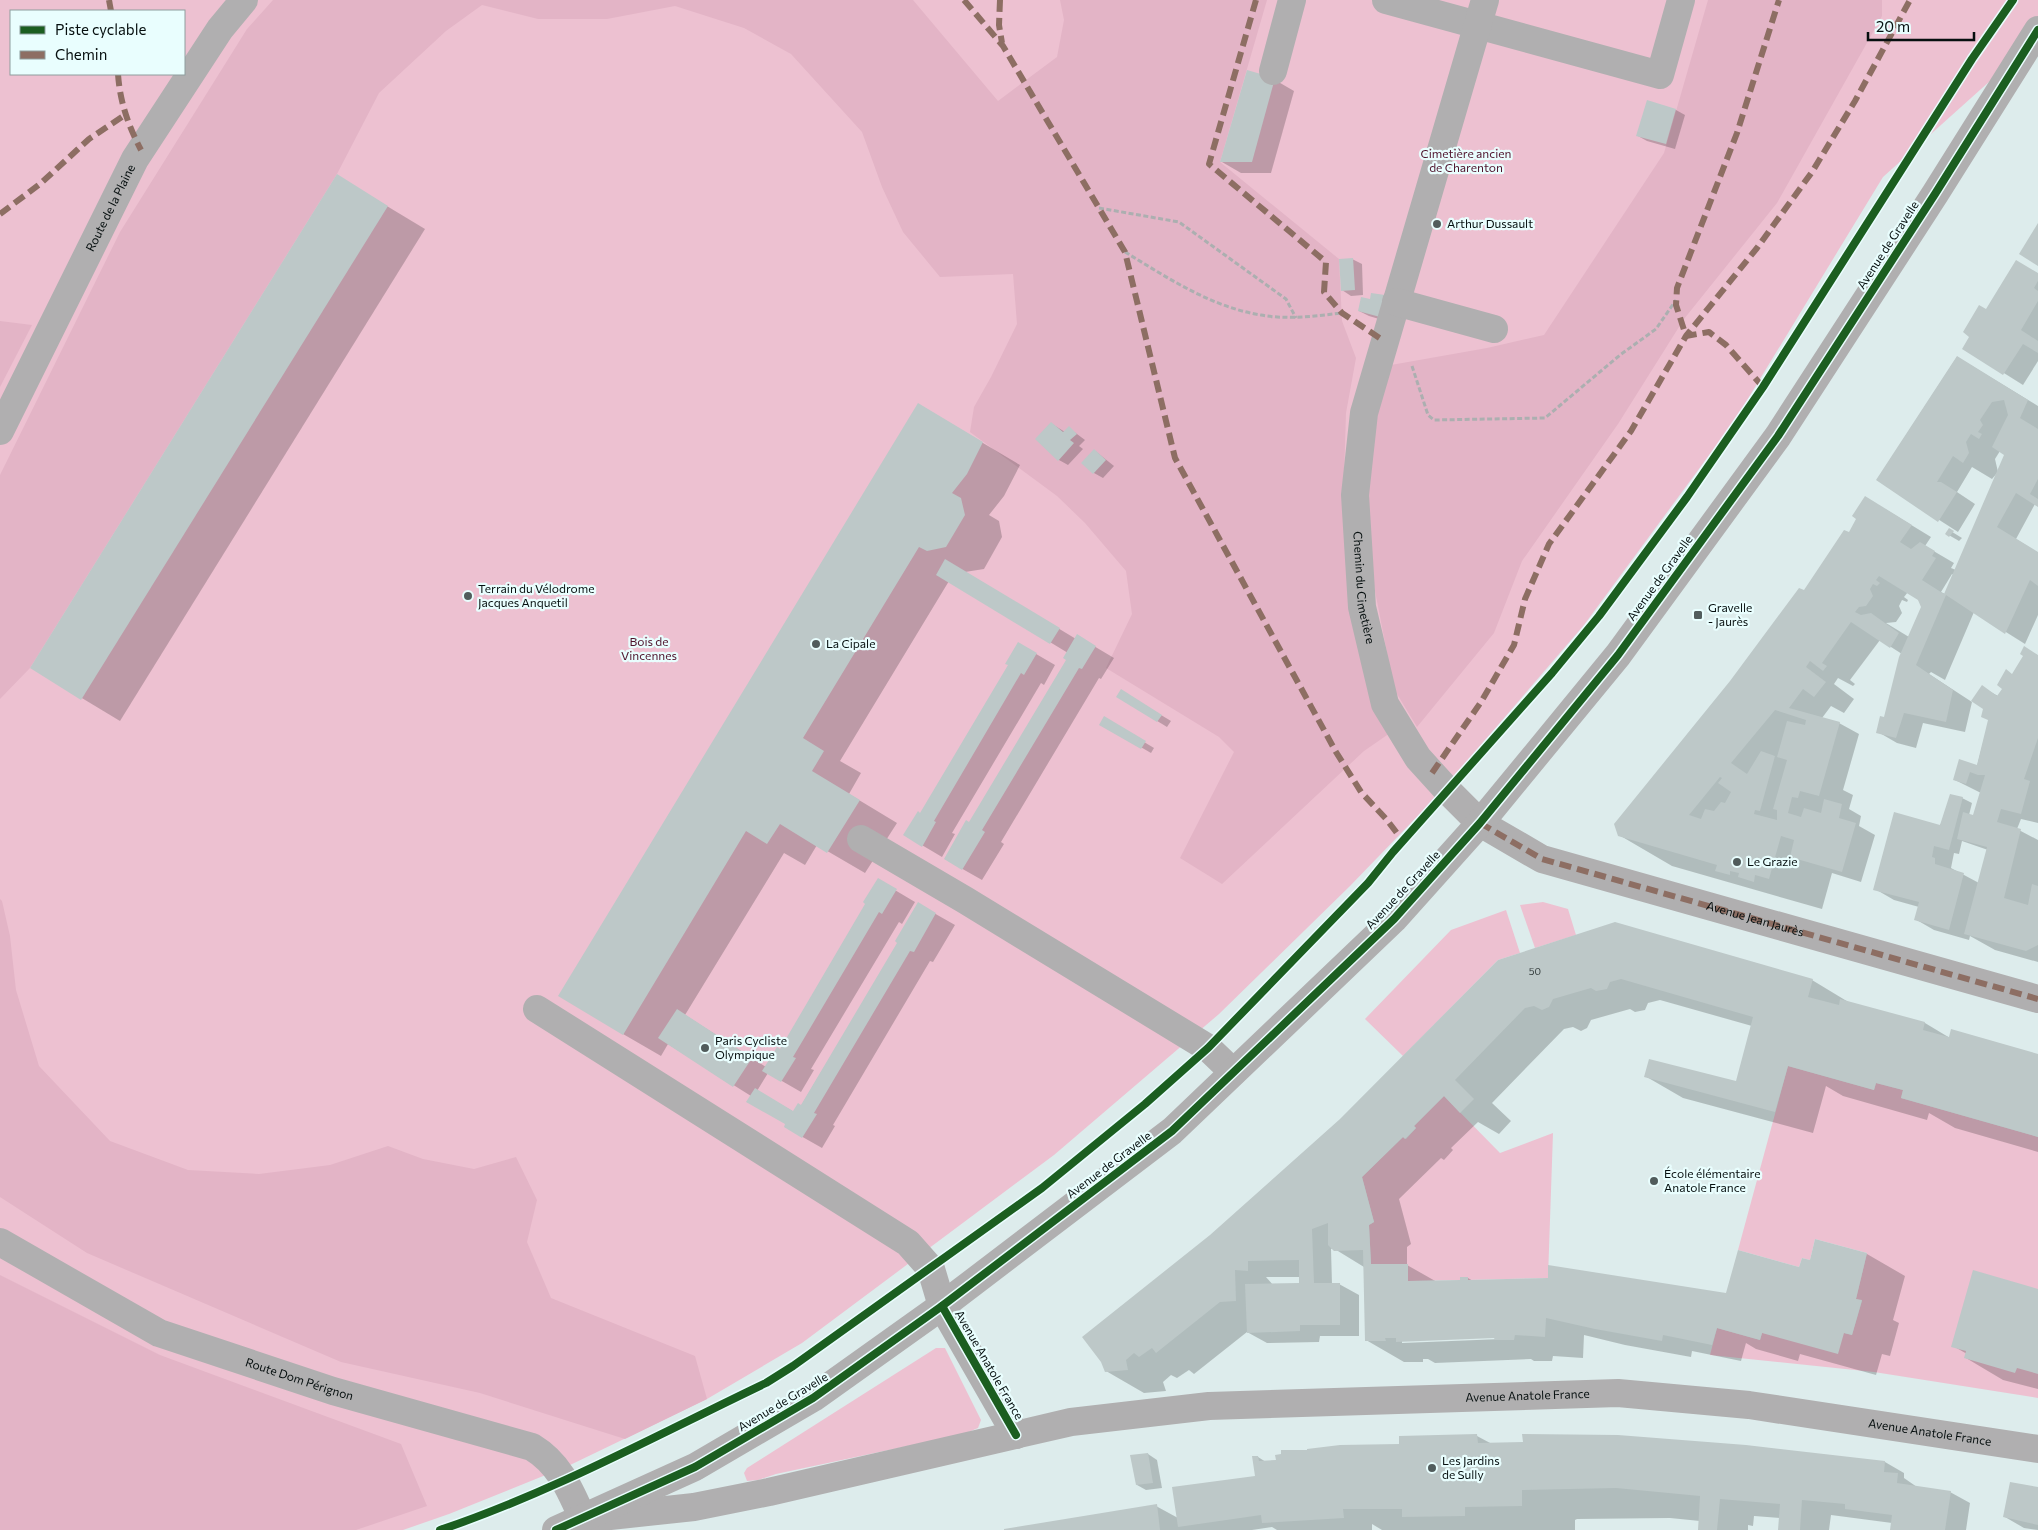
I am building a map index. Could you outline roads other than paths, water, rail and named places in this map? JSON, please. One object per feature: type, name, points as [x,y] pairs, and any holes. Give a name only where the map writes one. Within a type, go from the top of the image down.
[{"type":"street","name":"Route de la Plaine","points":[[0,431],[135,159],[220,29],[244,0]]},
{"type":"street","points":[[1272,72],[1292,0]]},
{"type":"street","points":[[1386,0],[1660,75],[1681,0]]},
{"type":"street","name":"Chemin du Cimetière","points":[[1480,823],[1418,758],[1385,704],[1362,607],[1355,495],[1364,413],[1485,0]]},
{"type":"street","name":"Avenue de Gravelle","points":[[556,1530],[695,1466],[813,1398],[942,1306],[1172,1131],[1394,919],[1480,823],[1618,654],[1778,436],[2035,40]]},
{"type":"street","points":[[1393,311],[1494,330]]},
{"type":"street","name":"Avenue Jean Jaurès","points":[[1480,823],[1542,858],[2038,999]]},
{"type":"street","points":[[861,839],[1208,1048],[1233,1072]]},
{"type":"street","name":"Avenue Anatole France","points":[[537,1008],[908,1243],[931,1269],[942,1306],[1016,1435]]},
{"type":"street","name":"Route Dom Pérignon","points":[[0,1242],[159,1333],[333,1391],[532,1447],[545,1455],[565,1480],[583,1519]]},
{"type":"street","name":"Avenue Anatole France","points":[[583,1519],[694,1507],[769,1492],[1071,1422],[1209,1406],[1618,1393],[1749,1405],[2038,1449]]},
{"type":"street","points":[[694,1507],[695,1466]]},
{"type":"place","name":"Arthur Dussault","points":[[1437,224]]},
{"type":"place","name":"Terrain du Vélodrome Jacques Anquetil","points":[[468,596]]},
{"type":"place","name":"Gravelle - Jaurès","points":[[1698,615]]},
{"type":"place","name":"La Cipale","points":[[816,644]]},
{"type":"place","name":"Le Grazie","points":[[1737,862]]},
{"type":"place","name":"Paris Cycliste Olympique","points":[[705,1048]]},
{"type":"place","name":"École élémentaire Anatole France","points":[[1654,1181]]},
{"type":"place","name":"Les Jardins de Sully","points":[[1432,1468]]},
{"type":"park label","name":"Cimetière ancien de Charenton","points":[[1466,161]]},
{"type":"park label","name":"Bois de Vincennes","points":[[649,649]]}]
